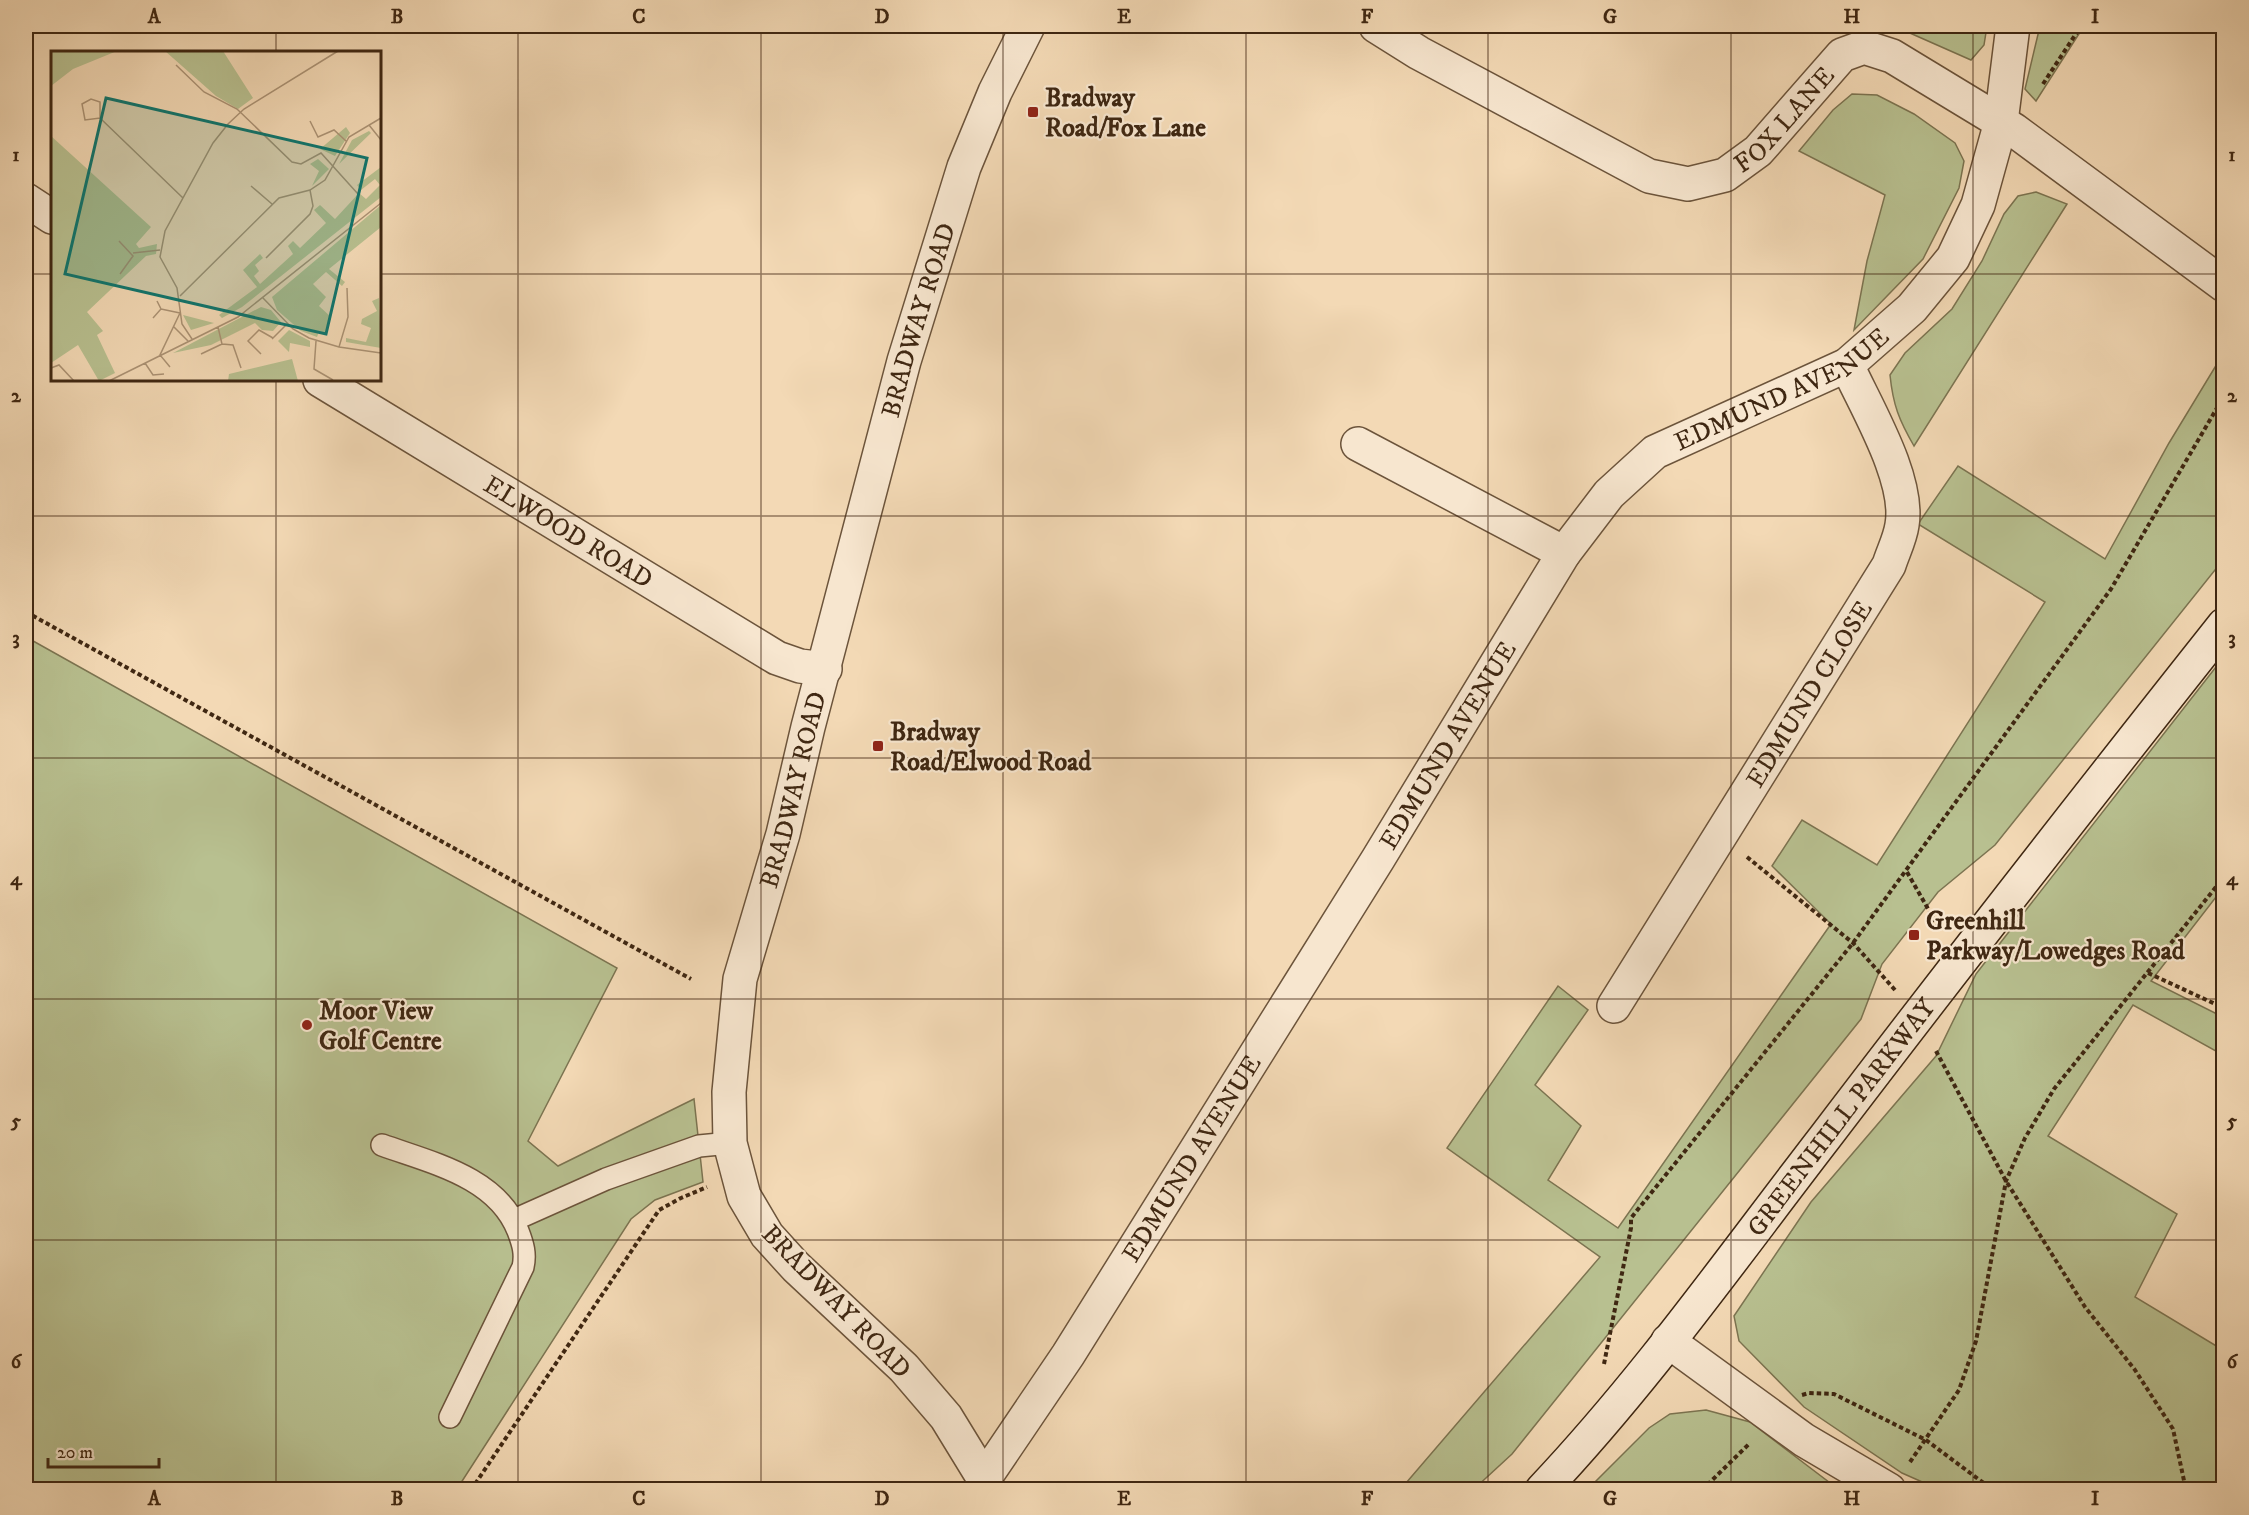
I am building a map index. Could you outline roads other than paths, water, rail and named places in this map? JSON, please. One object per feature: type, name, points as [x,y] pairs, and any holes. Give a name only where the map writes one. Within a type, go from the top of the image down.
[{"type":"street","name":"BRADWAY ROAD","points":[[986,1484],[946,1417],[904,1368],[796,1266],[767,1235],[744,1196],[738,1175],[730,1143],[729,1092],[740,979],[783,834],[808,728],[904,361],[964,167],[995,92],[1028,26]]},
{"type":"street","name":"FOX LANE","points":[[1376,26],[1430,58],[1649,176],[1688,184],[1725,175],[1758,151],[1842,55],[1864,47],[1892,56],[2007,126],[2223,285]]},
{"type":"street","name":"EDMUND AVENUE","points":[[986,1484],[1372,869],[1564,554],[1609,494],[1655,452],[1846,365],[1912,308],[1953,258],[1978,205],[2007,126],[2013,26]]},
{"type":"street","points":[[26,201],[51,216]]},
{"type":"street","name":"EDMUND CLOSE","points":[[1614,1006],[1889,565],[1902,525],[1902,494],[1887,449],[1846,365]]},
{"type":"street","name":"ELWOOD ROAD","points":[[322,381],[777,658],[800,666],[825,669]]},
{"type":"street","points":[[1358,444],[1564,554]]},
{"type":"street","name":"GREENHILL PARKWAY","points":[[1542,1490],[1592,1435],[1668,1341],[1959,961],[2223,625]]},
{"type":"street","points":[[1668,1341],[1804,1440],[1899,1477]]},
{"type":"lane","points":[[514,1220],[616,1176],[699,1146],[730,1143]]},
{"type":"lane","points":[[382,1145],[451,1170],[474,1182],[495,1197],[514,1220],[525,1251],[522,1267],[450,1417]]},
{"type":"place","name":"Bradway Road/Fox Lane","points":[[1033,112]]},
{"type":"place","name":"Bradway Road/Elwood Road","points":[[878,746]]},
{"type":"place","name":"Greenhill Parkway/Lowedges Road","points":[[1914,935]]},
{"type":"place","name":"Moor View Golf Centre","points":[[307,1025]]}]
